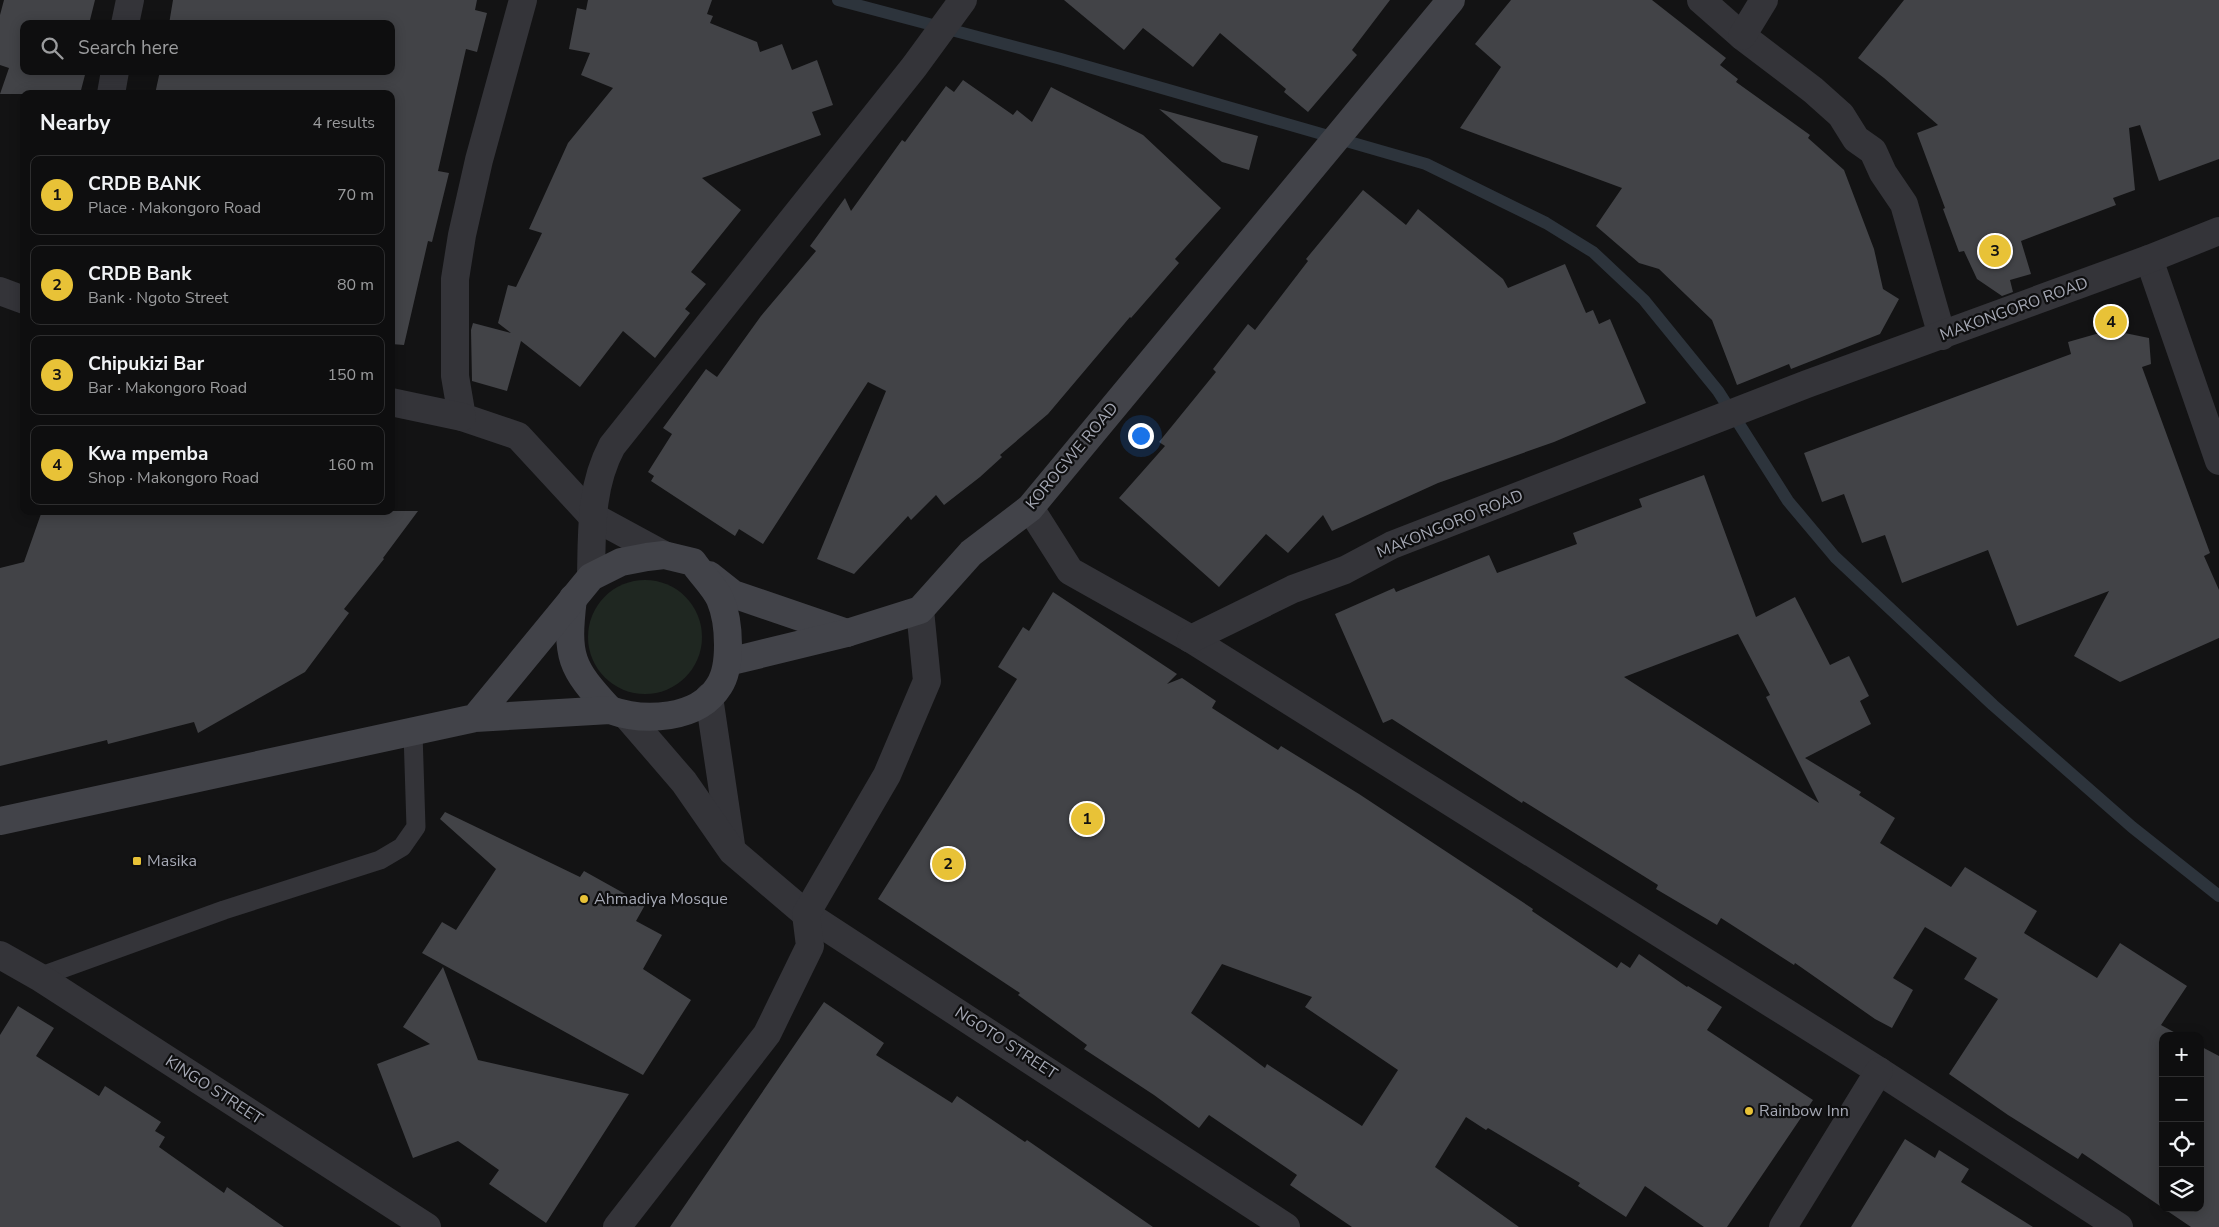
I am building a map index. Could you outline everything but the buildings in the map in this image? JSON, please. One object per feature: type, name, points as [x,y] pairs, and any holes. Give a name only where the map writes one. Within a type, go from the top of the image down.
[{"type":"main road","name":"KOROGWE ROAD","points":[[920,610],[971,552],[1030,508],[1396,69],[1451,0]]},
{"type":"main road","points":[[475,718],[590,577],[621,562],[664,556],[693,562],[733,594],[847,633]]},
{"type":"main road","points":[[0,820],[413,733],[475,718],[618,713],[671,715],[686,711],[710,697],[719,686],[728,662],[728,630],[720,599],[693,562]]},
{"type":"main road","points":[[572,598],[569,636],[575,664],[584,682],[618,713]]},
{"type":"main road","points":[[728,662],[847,633],[920,610]]},
{"type":"street","points":[[126,20],[130,0]]},
{"type":"street","points":[[462,417],[455,376],[455,279],[478,160],[523,0]]},
{"type":"street","points":[[590,577],[592,516],[598,478],[612,446],[914,67],[963,0]]},
{"type":"street","points":[[1701,0],[1742,36],[1813,90],[1841,115],[1856,138],[1873,151],[1883,173],[1904,204],[1942,336]]},
{"type":"street","points":[[1742,36],[1764,0]]},
{"type":"street","points":[[112,90],[114,75]]},
{"type":"street","name":"MAKONGORO ROAD","points":[[1191,639],[1293,589],[1345,570],[1392,546],[1807,384],[2149,260],[2219,231]]},
{"type":"street","points":[[2149,260],[2219,461]]},
{"type":"street","points":[[0,291],[20,298]]},
{"type":"street","points":[[395,403],[462,417],[518,436],[592,516],[664,556]]},
{"type":"street","points":[[1030,508],[1070,571],[1191,639],[1878,1071],[2119,1227]]},
{"type":"street","points":[[617,1227],[767,1034],[810,946],[806,914],[888,775],[927,681],[920,610]]},
{"type":"street","points":[[710,697],[732,851]]},
{"type":"street","name":"NGOTO STREET","points":[[618,713],[684,782],[732,851],[806,914],[1286,1227]]},
{"type":"street","name":"KINGO STREET","points":[[0,954],[39,977],[427,1227]]},
{"type":"street","points":[[1783,1227],[1878,1071]]},
{"type":"lane","points":[[39,977],[224,910],[380,860],[402,847],[416,827],[413,733]]},
{"type":"shaded area","points":[[645,580],[667,584],[686,596],[698,615],[702,637],[698,659],[686,678],[667,690],[645,694],[623,690],[604,678],[592,659],[588,637],[592,615],[604,596],[623,584]]},
{"type":"waterway","points":[[838,0],[1061,59],[1426,164],[1546,223],[1593,252],[1644,300],[1718,391],[1788,501],[1835,557],[1993,705],[2132,827],[2219,896]]},
{"type":"place","name":"Chipukizi Bar","points":[[1995,251]]},
{"type":"place","name":"Kwa mpemba","points":[[2111,322]]},
{"type":"place","name":"CRDB BANK","points":[[1087,819]]},
{"type":"place","name":"Masika","points":[[137,861]]},
{"type":"place","name":"CRDB Bank","points":[[948,864]]},
{"type":"place","name":"Ahmadiya Mosque","points":[[584,899]]},
{"type":"place","name":"Rainbow Inn","points":[[1749,1111]]}]
